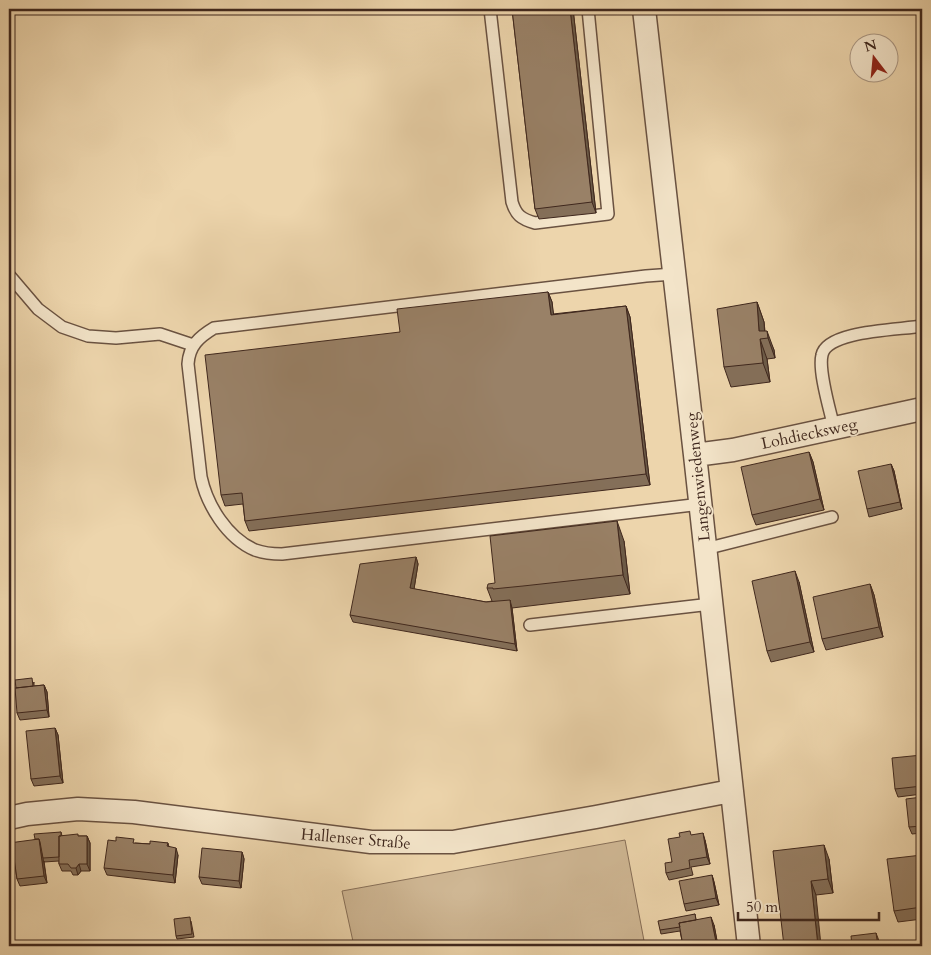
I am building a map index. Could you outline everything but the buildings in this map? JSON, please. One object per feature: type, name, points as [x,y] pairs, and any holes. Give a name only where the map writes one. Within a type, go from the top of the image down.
[{"type":"street","name":"Langenwiedenweg","points":[[644,9],[701,504],[749,946]]},
{"type":"street","name":"Lohdiecksweg","points":[[695,455],[734,450],[922,408]]},
{"type":"street","name":"Hallenser Straße","points":[[9,818],[27,814],[78,809],[124,811],[371,842],[453,842],[731,791]]},
{"type":"lane","points":[[490,9],[512,202],[515,213],[524,220],[535,223],[608,214],[588,9]]},
{"type":"lane","points":[[674,274],[214,328],[202,336],[193,346],[189,354],[188,364],[200,477],[203,489],[212,508],[224,525],[245,544],[256,550],[282,554],[701,504]]},
{"type":"lane","points":[[9,275],[38,309],[62,327],[88,336],[116,338],[160,334],[193,346]]},
{"type":"lane","points":[[834,428],[821,368],[822,353],[832,342],[855,334],[922,326]]},
{"type":"lane","points":[[705,549],[832,517]]},
{"type":"lane","points":[[530,625],[712,604]]},
{"type":"shaded area","points":[[625,840],[645,946],[354,946],[342,891]]}]
